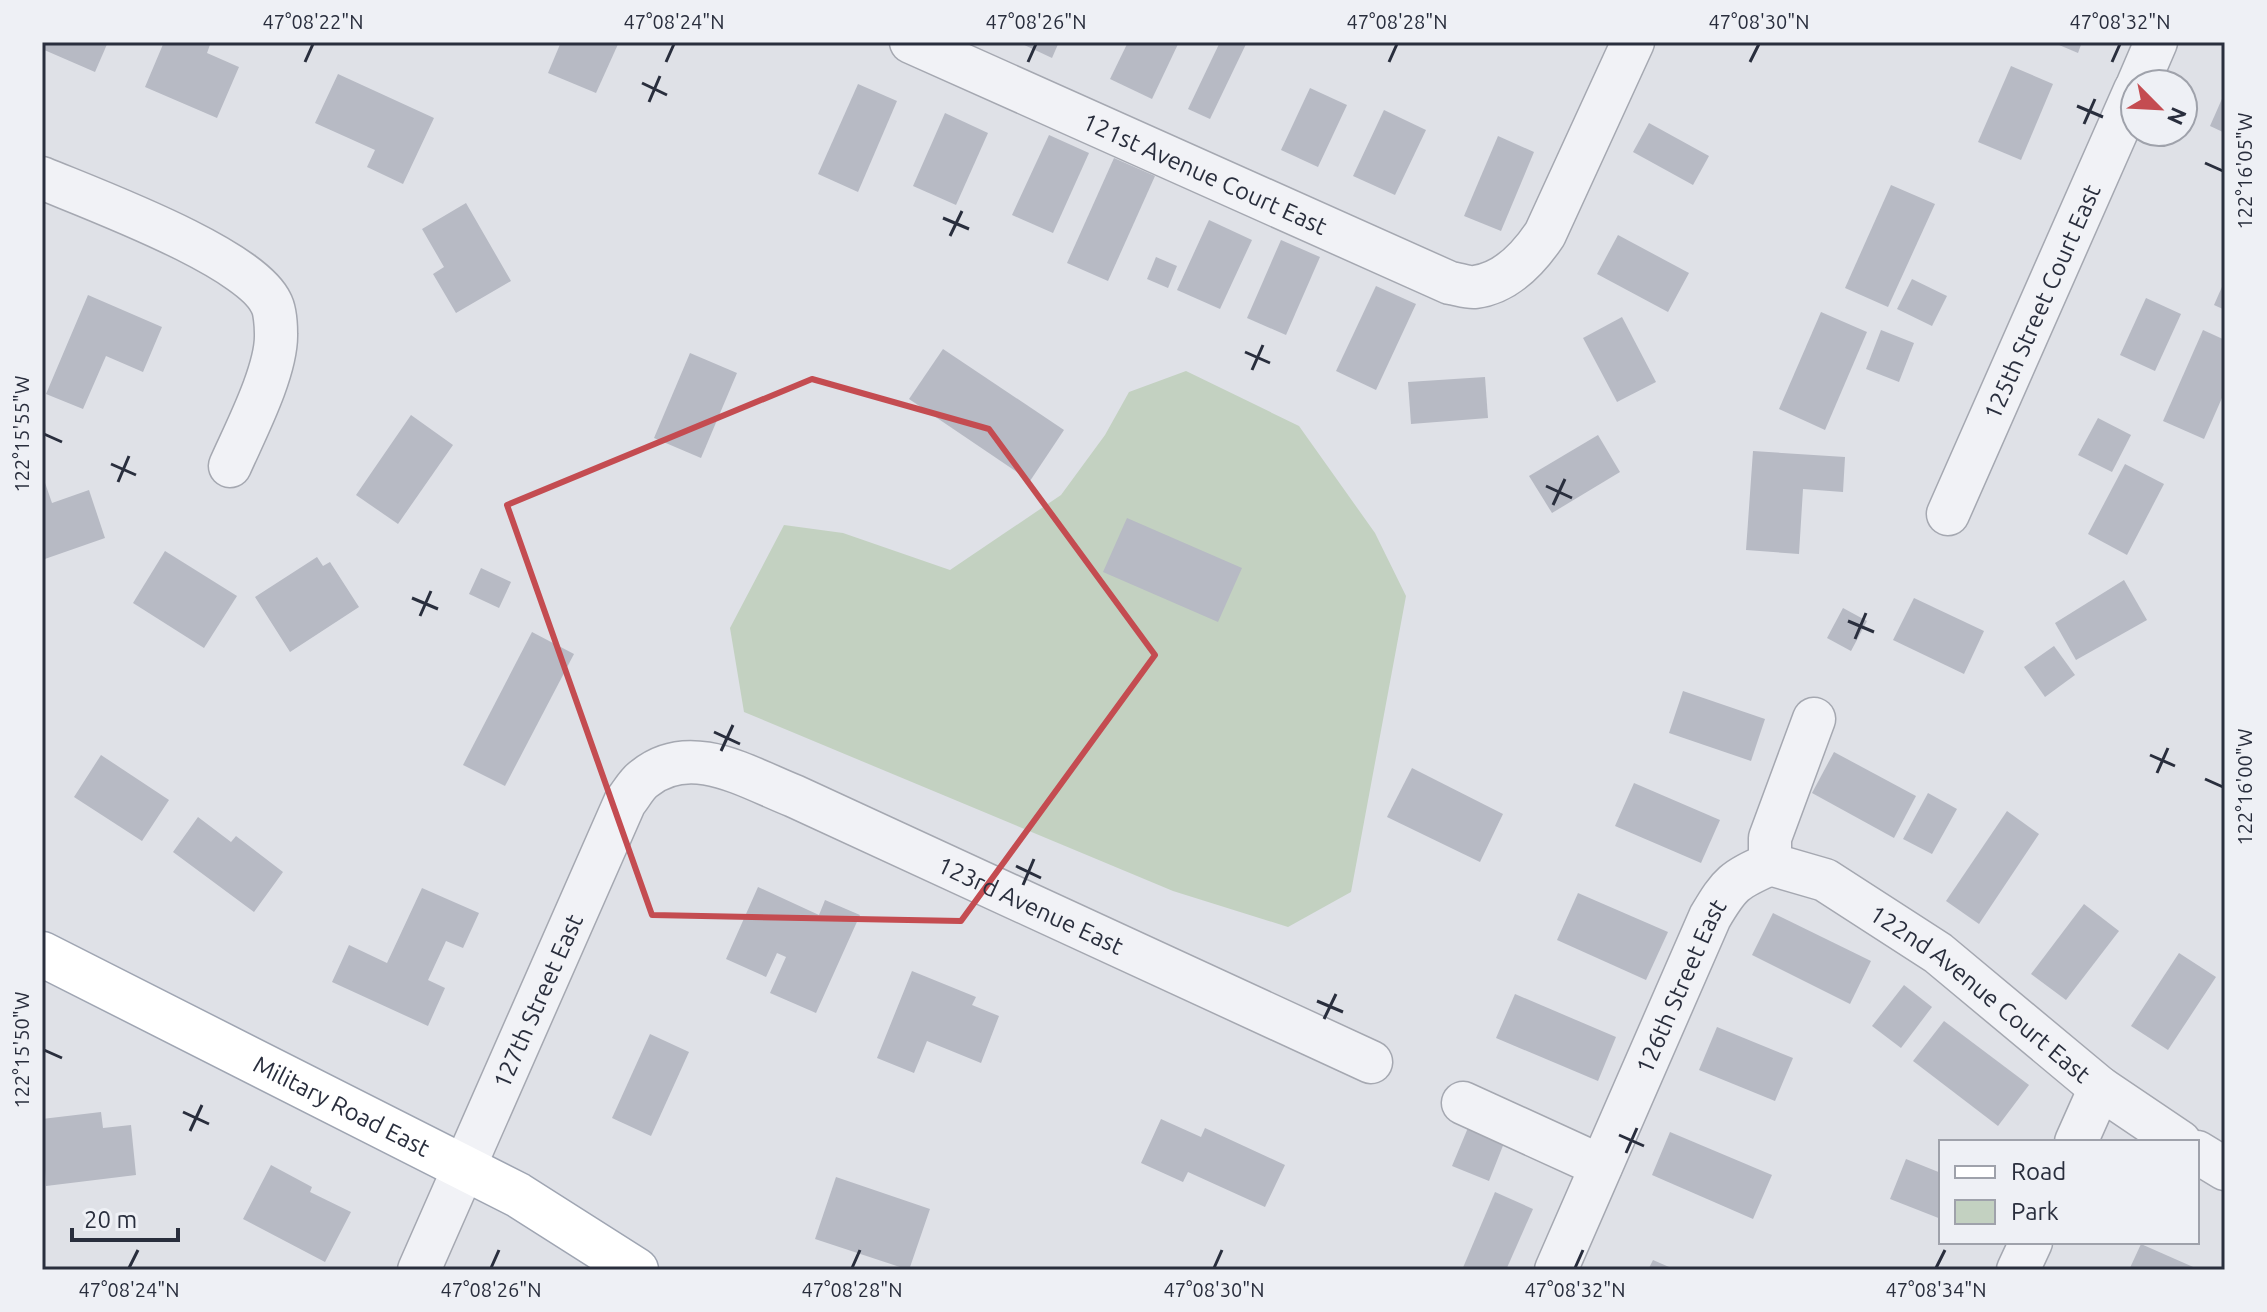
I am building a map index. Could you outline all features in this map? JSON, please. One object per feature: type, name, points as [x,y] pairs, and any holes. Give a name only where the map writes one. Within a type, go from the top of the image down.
[{"type":"main road","name":"Military Road East","points":[[42,954],[518,1195],[636,1270]]},
{"type":"street","name":"121st Avenue Court East","points":[[911,42],[1450,283],[1474,288],[1501,278],[1529,258],[1545,234],[1633,42]]},
{"type":"street","points":[[2145,68],[2156,42]]},
{"type":"street","name":"125th Street Court East","points":[[1948,514],[2119,126]]},
{"type":"street","points":[[42,178],[140,219],[226,260],[251,278],[271,303],[277,335],[266,384],[230,466]]},
{"type":"street","points":[[1770,864],[1770,838],[1814,719]]},
{"type":"street","name":"123rd Avenue East","points":[[687,761],[709,762],[794,796],[1371,1062]]},
{"type":"street","name":"127th Street East","points":[[419,1270],[625,802],[644,778],[687,761]]},
{"type":"street","name":"122nd Avenue Court East","points":[[1770,864],[1825,880],[1938,953],[2100,1088],[2177,1140]]},
{"type":"street","name":"126th Street East","points":[[1556,1270],[1710,917],[1728,887],[1770,864]]},
{"type":"street","points":[[2077,1140],[2100,1088]]},
{"type":"street","points":[[1463,1103],[1601,1166]]},
{"type":"street","points":[[2199,1153],[2225,1169]]},
{"type":"street","points":[[2018,1270],[2030,1244]]},
{"type":"highlighted area","points":[[812,379],[989,429],[1155,655],[961,921],[652,915],[507,505]]},
{"type":"green space","points":[[1186,371],[1299,426],[1375,533],[1406,596],[1351,892],[1288,927],[1173,891],[744,712],[730,628],[784,525],[843,533],[950,570],[1061,495],[1105,435],[1129,392]]},
{"type":"building","points":[[42,42],[108,42],[95,72],[42,49]]},
{"type":"building","points":[[164,42],[211,42],[207,53],[239,67],[217,118],[145,87]]},
{"type":"building","points":[[561,42],[619,42],[596,93],[548,73]]},
{"type":"building","points":[[1018,42],[1059,42],[1052,58]]},
{"type":"building","points":[[1128,42],[1179,42],[1152,99],[1110,79]]},
{"type":"building","points":[[1220,42],[1247,42],[1210,119],[1188,109]]},
{"type":"building","points":[[2052,42],[2082,42],[2078,53]]},
{"type":"building","points":[[2011,66],[2053,84],[2021,160],[1978,142]]},
{"type":"building","points":[[338,74],[434,118],[403,184],[367,167],[375,150],[315,123]]},
{"type":"building","points":[[858,84],[897,101],[858,192],[818,174]]},
{"type":"building","points":[[1310,88],[1347,105],[1318,167],[1281,150]]},
{"type":"building","points":[[2225,92],[2225,133],[2210,126]]},
{"type":"building","points":[[1384,110],[1426,130],[1395,195],[1353,176]]},
{"type":"building","points":[[945,113],[988,133],[956,205],[913,186]]},
{"type":"building","points":[[1649,123],[1709,156],[1693,185],[1633,152]]},
{"type":"building","points":[[1049,135],[1089,153],[1053,233],[1012,215]]},
{"type":"building","points":[[1498,136],[1534,152],[1501,231],[1464,216]]},
{"type":"building","points":[[1114,158],[1155,176],[1108,281],[1067,263]]},
{"type":"building","points":[[1891,185],[1935,204],[1888,307],[1845,288]]},
{"type":"building","points":[[466,203],[511,281],[456,313],[433,274],[444,267],[422,229]]},
{"type":"building","points":[[1209,220],[1252,240],[1220,309],[1177,290]]},
{"type":"building","points":[[1618,235],[1689,273],[1668,312],[1597,274]]},
{"type":"building","points":[[1281,240],[1320,257],[1286,335],[1247,318]]},
{"type":"building","points":[[1156,257],[1177,266],[1168,288],[1147,279]]},
{"type":"building","points":[[1912,279],[1947,296],[1932,326],[1897,309]]},
{"type":"building","points":[[2225,280],[2225,310],[2214,305]]},
{"type":"building","points":[[1376,286],[1416,304],[1376,390],[1336,371]]},
{"type":"building","points":[[88,295],[162,327],[143,372],[106,356],[83,409],[46,394]]},
{"type":"building","points":[[2146,298],[2181,314],[2155,371],[2120,355]]},
{"type":"building","points":[[1821,312],[1867,332],[1825,430],[1779,409]]},
{"type":"building","points":[[1622,317],[1656,382],[1617,402],[1583,338]]},
{"type":"building","points":[[1881,330],[1914,343],[1899,382],[1866,369]]},
{"type":"building","points":[[2203,330],[2225,340],[2225,391],[2204,439],[2163,421]]},
{"type":"building","points":[[943,349],[1064,430],[1030,481],[909,399]]},
{"type":"building","points":[[690,353],[737,373],[701,458],[654,438]]},
{"type":"building","points":[[1485,377],[1488,418],[1411,424],[1408,382]]},
{"type":"building","points":[[411,415],[453,445],[398,524],[356,495]]},
{"type":"building","points":[[2098,418],[2131,435],[2112,472],[2078,455]]},
{"type":"building","points":[[1598,435],[1620,472],[1552,513],[1529,476]]},
{"type":"building","points":[[1753,451],[1845,457],[1843,492],[1803,489],[1799,554],[1746,550]]},
{"type":"building","points":[[2125,464],[2164,484],[2127,555],[2088,534]]},
{"type":"building","points":[[42,474],[52,503],[89,490],[105,538],[42,560]]},
{"type":"building","points":[[1127,518],[1242,568],[1218,622],[1103,572]]},
{"type":"building","points":[[165,551],[237,596],[204,648],[133,603]]},
{"type":"building","points":[[317,557],[323,566],[330,562],[359,607],[290,652],[255,597]]},
{"type":"building","points":[[481,568],[511,582],[499,608],[469,594]]},
{"type":"building","points":[[2124,580],[2147,620],[2076,660],[2055,623]]},
{"type":"building","points":[[1914,598],[1984,631],[1964,674],[1893,640]]},
{"type":"building","points":[[1843,608],[1867,621],[1851,651],[1827,638]]},
{"type":"building","points":[[532,632],[574,654],[505,786],[463,765]]},
{"type":"building","points":[[2054,646],[2075,675],[2045,697],[2024,667]]},
{"type":"building","points":[[1683,691],[1765,719],[1751,761],[1669,733]]},
{"type":"building","points":[[1834,752],[1916,796],[1894,838],[1812,793]]},
{"type":"building","points":[[101,755],[169,800],[142,841],[74,797]]},
{"type":"building","points":[[1412,768],[1503,814],[1480,862],[1387,817]]},
{"type":"building","points":[[1634,783],[1720,820],[1701,863],[1615,826]]},
{"type":"building","points":[[1928,793],[1957,809],[1932,854],[1903,839]]},
{"type":"building","points":[[2007,811],[2039,834],[1979,924],[1946,901]]},
{"type":"building","points":[[198,817],[231,842],[236,836],[283,872],[254,912],[173,852]]},
{"type":"building","points":[[758,887],[819,915],[825,900],[860,915],[816,1013],[770,993],[786,957],[777,953],[766,977],[726,959]]},
{"type":"building","points":[[422,888],[479,913],[463,948],[446,941],[428,980],[445,988],[428,1026],[332,982],[349,945],[387,963]]},
{"type":"building","points":[[1578,893],[1668,932],[1646,980],[1557,940]]},
{"type":"building","points":[[2084,904],[2119,931],[2066,1000],[2031,974]]},
{"type":"building","points":[[1773,913],[1871,961],[1850,1004],[1752,955]]},
{"type":"building","points":[[2179,953],[2216,977],[2168,1050],[2131,1026]]},
{"type":"building","points":[[912,971],[976,997],[972,1005],[999,1016],[981,1063],[927,1041],[914,1073],[877,1058]]},
{"type":"building","points":[[1904,985],[1932,1007],[1901,1048],[1872,1026]]},
{"type":"building","points":[[1515,994],[1616,1037],[1598,1081],[1496,1038]]},
{"type":"building","points":[[1944,1021],[2029,1085],[1998,1126],[1913,1061]]},
{"type":"building","points":[[1717,1027],[1793,1058],[1775,1101],[1699,1070]]},
{"type":"building","points":[[650,1034],[689,1052],[651,1136],[612,1118]]},
{"type":"building","points":[[101,1112],[103,1128],[131,1125],[136,1175],[46,1186],[42,1119]]},
{"type":"building","points":[[1161,1119],[1201,1137],[1205,1128],[1285,1165],[1265,1207],[1188,1172],[1183,1182],[1141,1163]]},
{"type":"building","points":[[1470,1123],[1506,1138],[1489,1181],[1452,1166]]},
{"type":"building","points":[[1670,1132],[1772,1175],[1753,1219],[1652,1175]]},
{"type":"building","points":[[1906,1159],[1939,1172],[1939,1218],[1890,1199]]},
{"type":"building","points":[[271,1165],[312,1187],[310,1192],[351,1212],[325,1262],[243,1219]]},
{"type":"building","points":[[836,1177],[930,1209],[909,1270],[815,1239]]},
{"type":"building","points":[[1495,1192],[1533,1209],[1506,1270],[1462,1270]]},
{"type":"building","points":[[2141,1244],[2200,1270],[2129,1270]]},
{"type":"building","points":[[1653,1260],[1676,1270],[1648,1270]]}]
